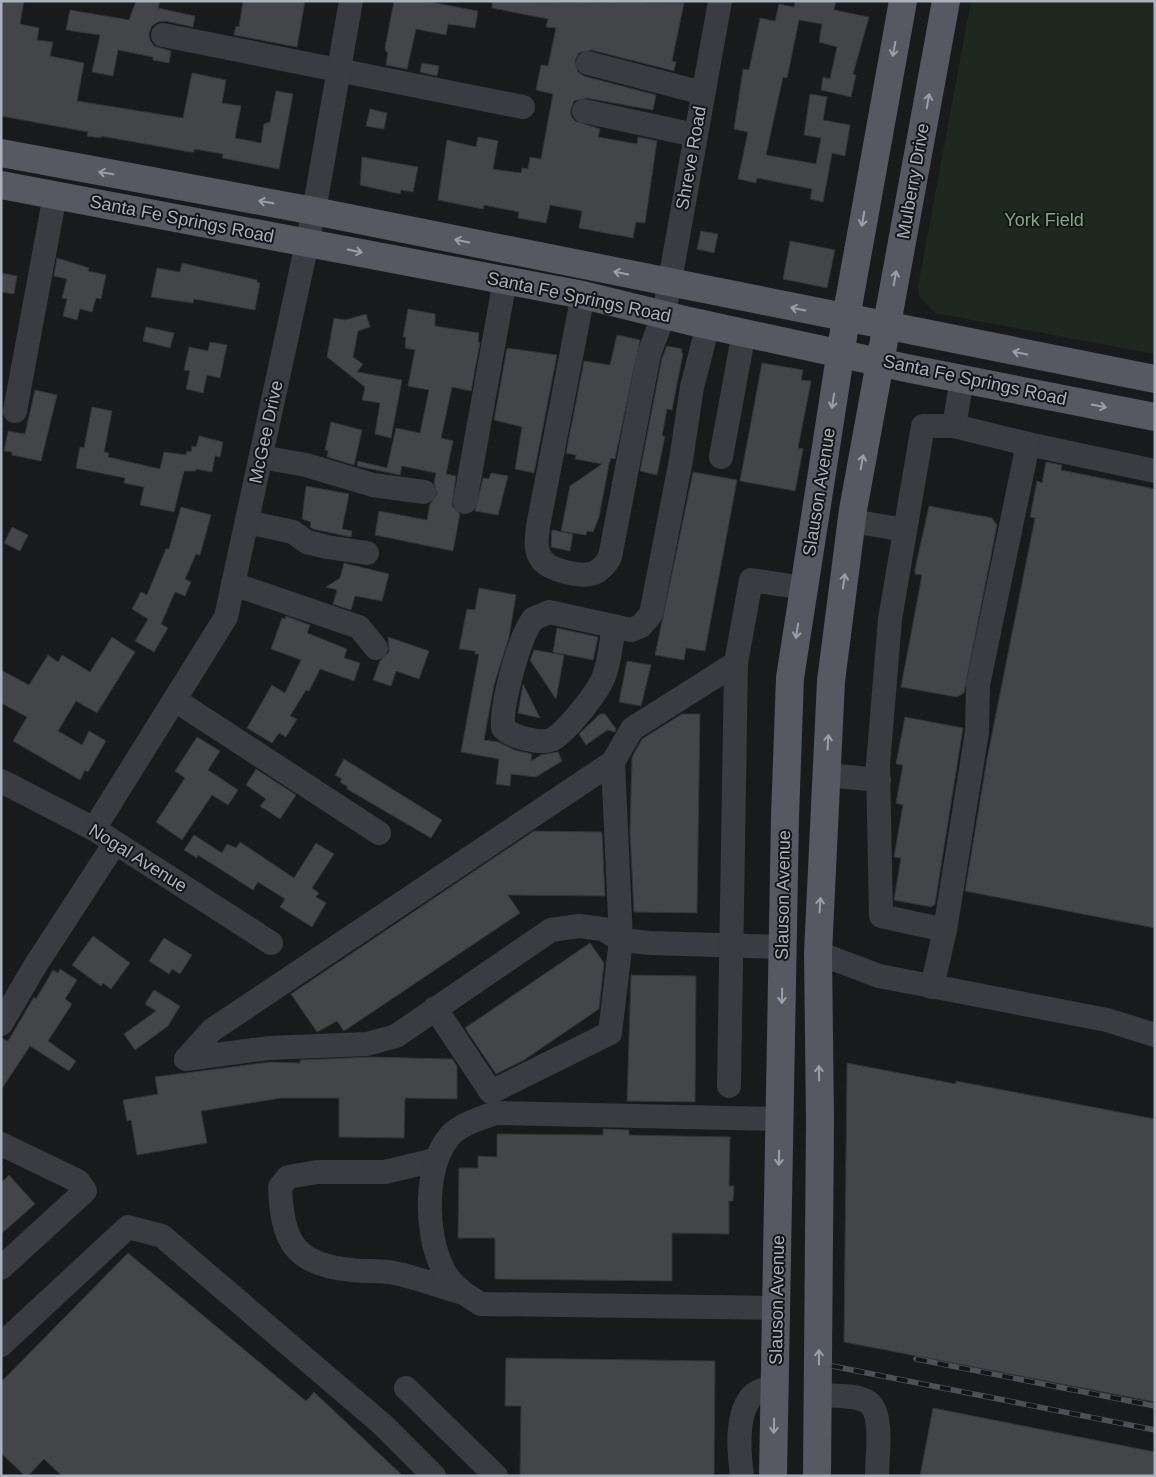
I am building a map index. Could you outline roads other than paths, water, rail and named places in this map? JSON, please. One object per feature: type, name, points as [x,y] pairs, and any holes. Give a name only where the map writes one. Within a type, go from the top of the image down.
[{"type":"main road","points":[[846,318],[903,1]]},
{"type":"main road","name":"Mulberry Drive","points":[[880,361],[946,1]]},
{"type":"main road","name":"Santa Fe Springs Road","points":[[1,153],[314,211],[1155,380]]},
{"type":"main road","name":"Santa Fe Springs Road","points":[[1,185],[583,295],[708,325],[962,379],[1155,417]]},
{"type":"main road","name":"Slauson Avenue","points":[[773,1476],[782,947],[790,678],[846,318]]},
{"type":"main road","name":"Slauson Avenue","points":[[817,1476],[820,1122],[818,953],[831,681],[852,521],[880,361]]},
{"type":"main road","points":[[782,947],[818,953]]},
{"type":"main road","points":[[780,1119],[820,1122]]},
{"type":"street","name":"McGee Drive","points":[[94,829],[226,617],[314,211],[351,1]]},
{"type":"street","name":"Shreve Road","points":[[583,295],[538,526],[536,546],[541,559],[548,566],[576,574],[592,574],[600,569],[610,557],[649,354],[664,314],[720,1]]},
{"type":"street","points":[[163,35],[523,107]]},
{"type":"street","points":[[588,63],[703,93]]},
{"type":"street","points":[[584,111],[695,135]]},
{"type":"street","points":[[15,411],[55,195]]},
{"type":"street","points":[[465,502],[505,280]]},
{"type":"street","points":[[614,626],[604,677],[585,706],[559,734],[545,741],[507,733],[503,728],[502,719],[519,647],[527,627],[533,619],[549,612],[614,626],[631,630],[640,626],[651,614],[681,460],[692,387],[708,325]]},
{"type":"street","points":[[721,457],[744,332]]},
{"type":"street","points":[[954,426],[962,379]]},
{"type":"street","points":[[945,930],[881,916],[879,780],[890,619],[923,426],[954,426],[1155,471]]},
{"type":"street","points":[[932,987],[945,930],[977,732],[978,685],[1028,444]]},
{"type":"street","points":[[261,457],[306,465],[373,486],[424,492]]},
{"type":"street","points":[[852,521],[905,530]]},
{"type":"street","points":[[247,522],[293,532],[306,542],[367,553]]},
{"type":"street","points":[[729,1086],[736,663],[751,580],[804,588]]},
{"type":"street","points":[[234,584],[359,627],[376,648]]},
{"type":"street","points":[[736,663],[632,729],[613,762],[212,1030],[186,1059],[269,1048],[366,1044],[396,1036],[551,930],[579,926],[603,929],[621,940],[650,943],[782,947]]},
{"type":"street","points":[[175,700],[379,834]]},
{"type":"street","points":[[435,1008],[491,1092],[610,1033],[621,940],[613,762]]},
{"type":"street","points":[[827,775],[879,780]]},
{"type":"street","name":"Nogal Avenue","points":[[1,781],[94,829],[271,943]]},
{"type":"street","points":[[1,1024],[35,966],[115,843]]},
{"type":"street","points":[[818,953],[879,976],[1107,1020],[1155,1035]]},
{"type":"street","points":[[460,1292],[443,1269],[434,1238],[430,1192],[435,1160],[450,1135],[478,1119],[496,1112],[780,1119]]},
{"type":"street","points":[[1,1144],[78,1181],[85,1191],[1,1268]]},
{"type":"street","points":[[435,1160],[385,1172],[317,1172],[288,1177],[280,1187],[284,1225],[296,1251],[320,1264],[350,1270],[393,1273],[460,1292],[481,1304],[776,1308]]},
{"type":"street","points":[[1,1345],[128,1227],[162,1236],[383,1426],[434,1476]]},
{"type":"street","points":[[742,1476],[741,1421],[746,1405],[754,1394],[775,1386]]},
{"type":"street","points":[[406,1388],[496,1476]]},
{"type":"street","points":[[818,1394],[856,1398],[867,1401],[875,1409],[878,1420],[877,1476]]},
{"type":"railway","points":[[916,1359],[1155,1406]]},
{"type":"railway","points":[[832,1366],[1155,1430]]},
{"type":"park label","name":"York Field","points":[[1044,220]]}]
